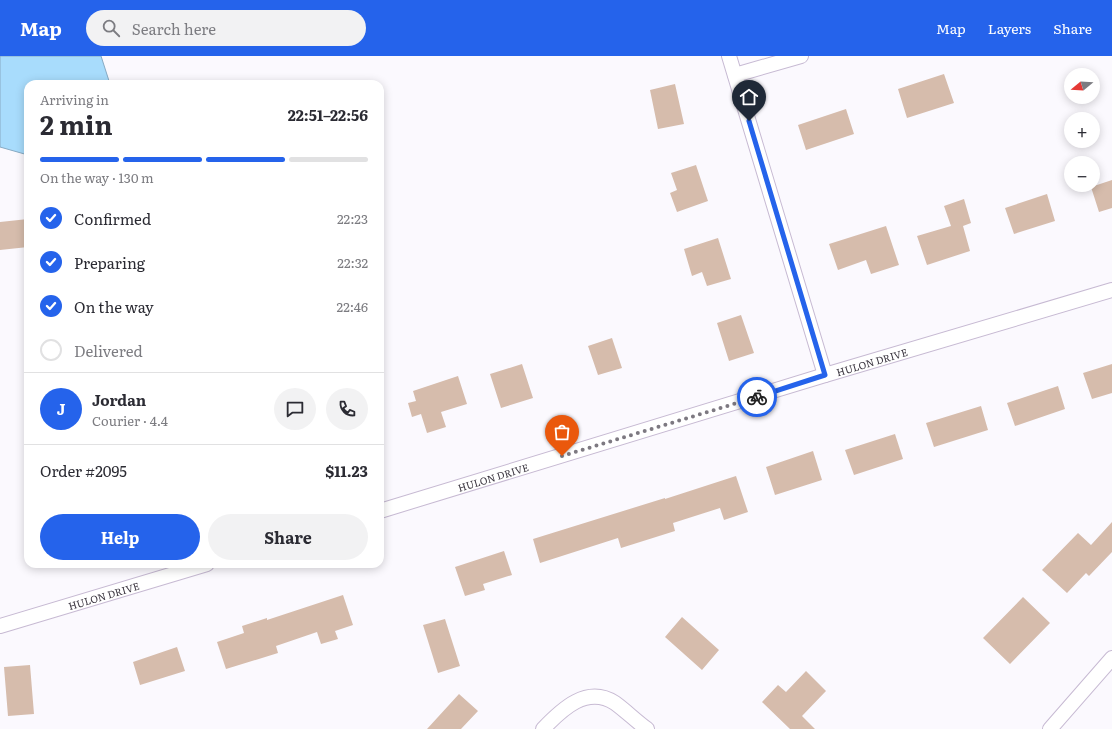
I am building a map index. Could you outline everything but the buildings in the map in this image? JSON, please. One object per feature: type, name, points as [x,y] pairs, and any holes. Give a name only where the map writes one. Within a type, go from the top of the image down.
[{"type":"street","points":[[729,56],[825,375]]},
{"type":"street","points":[[735,75],[801,56]]},
{"type":"street","name":"HULON DRIVE","points":[[384,510],[825,375],[1112,290]]},
{"type":"street","name":"HULON DRIVE","points":[[0,626],[194,568]]},
{"type":"street","points":[[1050,729],[1112,658]]},
{"type":"street","points":[[544,729],[569,705],[580,699],[590,697],[604,698],[614,703],[647,729]]},
{"type":"water","points":[[0,56],[101,56],[109,80],[24,80],[24,154],[0,147]]},
{"type":"way so far","points":[[562,456],[757,397]]},
{"type":"route","points":[[749,121],[825,375],[757,397]]}]
